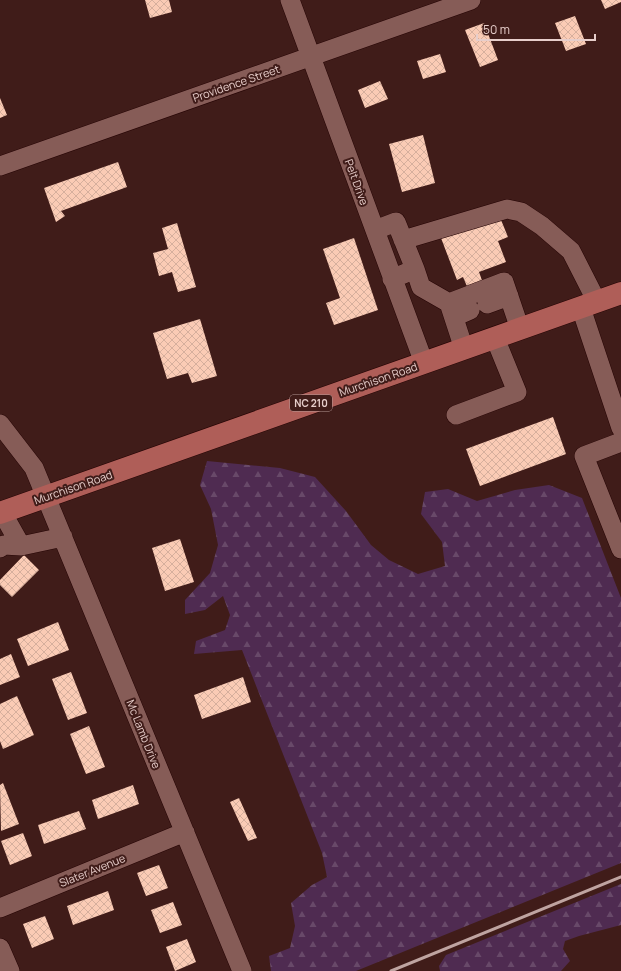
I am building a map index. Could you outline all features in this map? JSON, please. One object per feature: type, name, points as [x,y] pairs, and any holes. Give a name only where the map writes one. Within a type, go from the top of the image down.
[{"type":"main road","name":"Murchison Road","points":[[1,512],[621,293]]},
{"type":"street","name":"Pelt Drive","points":[[290,0],[424,363]]},
{"type":"street","name":"Providence Street","points":[[0,166],[471,0]]},
{"type":"street","points":[[403,240],[507,209],[521,212],[542,226],[571,251],[589,305],[621,428]]},
{"type":"street","points":[[375,230],[396,222],[421,286],[465,308],[509,296]]},
{"type":"street","points":[[392,279],[415,270]]},
{"type":"street","points":[[465,308],[504,282],[520,329]]},
{"type":"street","points":[[464,349],[465,308]]},
{"type":"street","points":[[456,415],[517,392],[495,338]]},
{"type":"street","name":"Mc Lamb Drive","points":[[0,424],[34,468],[242,971]]},
{"type":"street","points":[[621,442],[584,456],[621,549]]},
{"type":"street","points":[[1,512],[21,546]]},
{"type":"street","points":[[0,548],[4,545],[21,546],[63,537]]},
{"type":"street","name":"Slater Avenue","points":[[0,908],[185,832]]},
{"type":"street","points":[[0,948],[10,971]]},
{"type":"green space","points":[[207,461],[280,468],[315,477],[346,511],[371,545],[389,560],[418,574],[445,566],[442,542],[421,514],[425,492],[448,489],[477,501],[515,490],[549,485],[582,498],[621,598],[621,863],[356,971],[271,971],[269,956],[290,948],[295,926],[291,903],[312,885],[327,877],[322,853],[242,650],[194,654],[196,641],[225,630],[230,615],[223,596],[205,610],[185,614],[185,600],[210,573],[218,545],[211,509],[200,485]]},
{"type":"green space","points":[[621,884],[621,925],[565,941],[563,949],[570,961],[561,971],[440,971],[439,966],[446,955]]},
{"type":"building","points":[[145,0],[169,0],[172,12],[150,18]]},
{"type":"building","points":[[601,0],[621,0],[621,2],[605,9]]},
{"type":"building","points":[[575,16],[586,44],[566,51],[555,23]]},
{"type":"building","points":[[484,23],[498,60],[480,67],[465,30]]},
{"type":"building","points":[[440,54],[446,72],[423,79],[417,61]]},
{"type":"building","points":[[380,81],[388,99],[365,108],[358,90]]},
{"type":"building","points":[[0,98],[7,115],[0,118]]},
{"type":"building","points":[[423,135],[435,183],[402,192],[389,144]]},
{"type":"building","points":[[118,162],[127,187],[61,211],[65,216],[56,222],[44,188]]},
{"type":"building","points":[[499,215],[508,237],[498,241],[506,262],[479,272],[484,286],[469,291],[463,277],[457,280],[441,238]]},
{"type":"building","points":[[177,223],[196,287],[178,292],[172,272],[159,276],[153,253],[168,249],[162,228]]},
{"type":"building","points":[[354,238],[378,310],[334,325],[326,303],[340,298],[323,249]]},
{"type":"building","points":[[200,319],[217,376],[192,383],[188,373],[167,379],[153,333]]},
{"type":"building","points":[[553,417],[566,454],[480,486],[466,449]]},
{"type":"building","points":[[180,539],[194,582],[165,591],[152,548]]},
{"type":"building","points":[[24,555],[39,570],[12,597],[0,585],[0,580]]},
{"type":"building","points":[[58,622],[69,650],[28,666],[17,639]]},
{"type":"building","points":[[11,654],[20,677],[0,685],[0,659]]},
{"type":"building","points":[[71,672],[87,713],[68,720],[52,679]]},
{"type":"building","points":[[243,677],[251,702],[202,719],[194,695]]},
{"type":"building","points":[[17,696],[34,735],[3,749],[0,741],[0,704]]},
{"type":"building","points":[[89,726],[105,767],[86,774],[70,734]]},
{"type":"building","points":[[3,783],[19,824],[1,831],[0,785]]},
{"type":"building","points":[[133,785],[139,804],[98,819],[92,800]]},
{"type":"building","points":[[239,798],[257,838],[248,841],[230,802]]},
{"type":"building","points":[[79,811],[86,829],[44,844],[38,825]]},
{"type":"building","points":[[23,833],[32,856],[10,865],[1,841]]},
{"type":"building","points":[[159,865],[168,888],[146,896],[137,873]]},
{"type":"building","points":[[108,891],[114,910],[73,925],[67,906]]},
{"type":"building","points":[[173,902],[182,925],[160,933],[151,910]]},
{"type":"building","points":[[45,916],[54,939],[32,948],[23,924]]},
{"type":"building","points":[[187,939],[196,962],[175,971],[166,947]]},
{"type":"railway","points":[[391,971],[621,877]]}]
